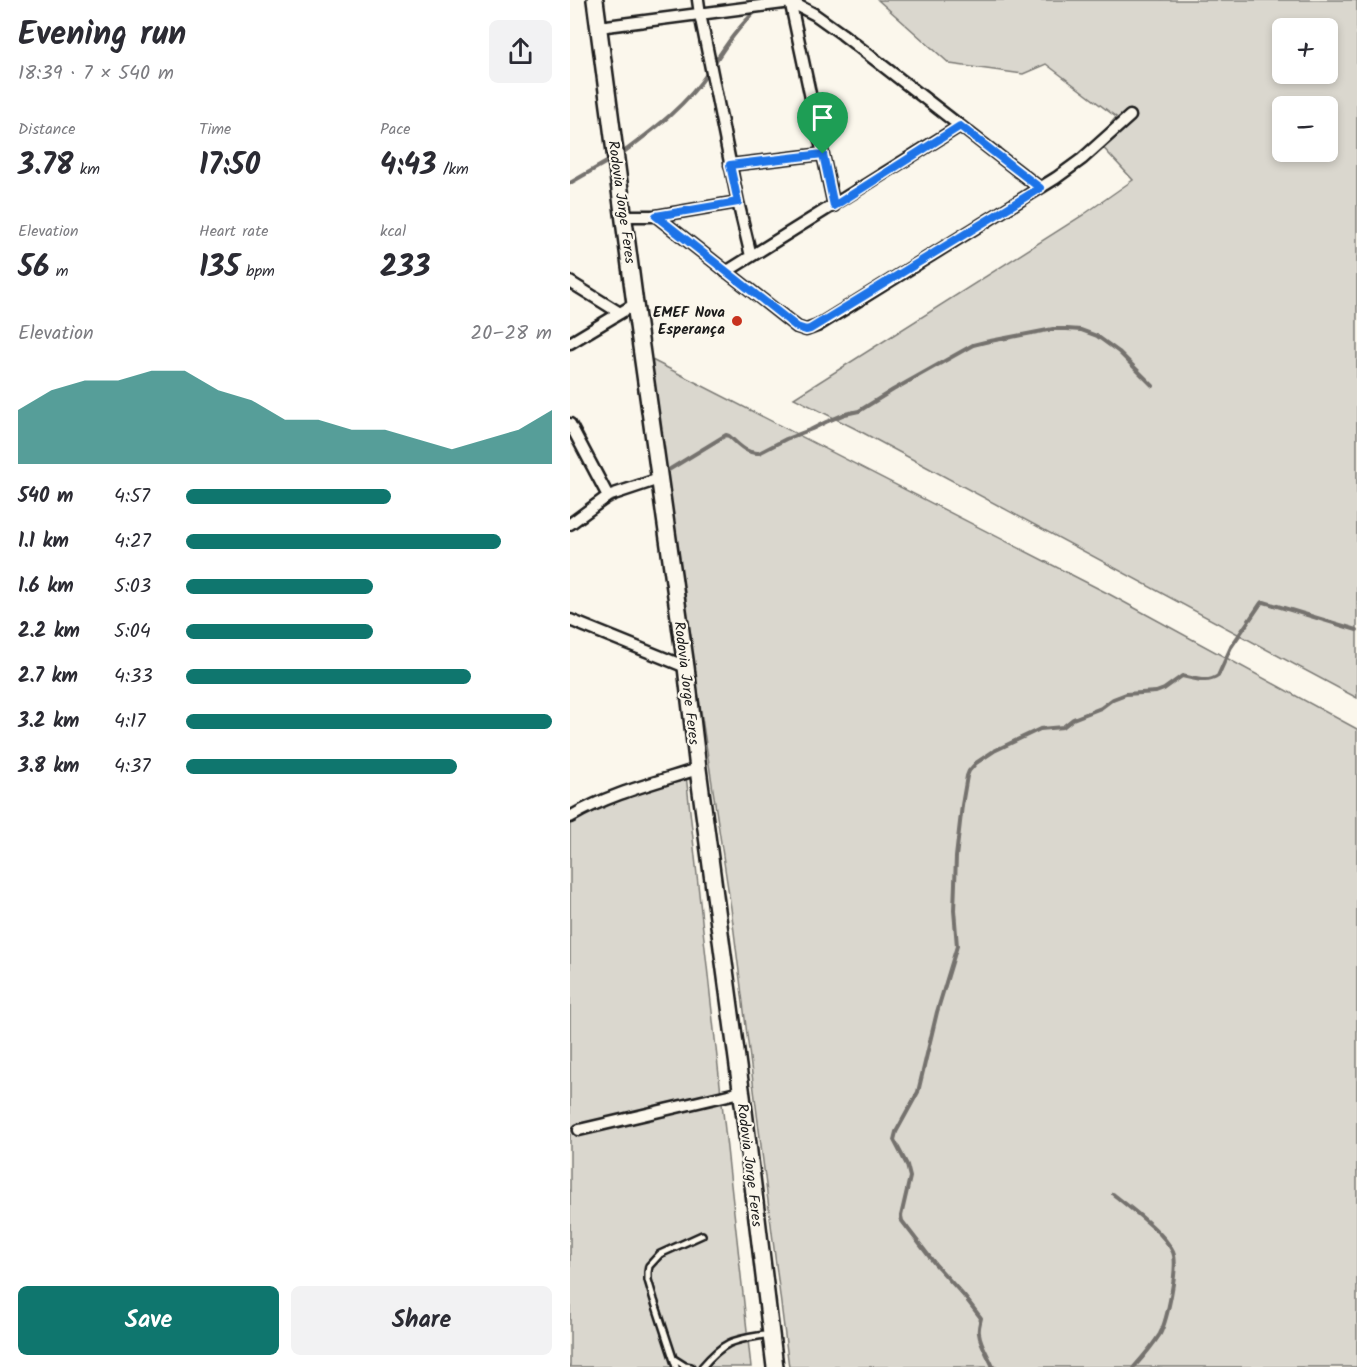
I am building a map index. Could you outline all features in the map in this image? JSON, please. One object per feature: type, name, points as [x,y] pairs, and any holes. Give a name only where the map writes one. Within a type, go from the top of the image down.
[{"type":"main road","name":"Rodovia Jorge Feres","points":[[595,0],[686,667],[776,1367]]},
{"type":"street","points":[[699,0],[730,165],[751,256]]},
{"type":"street","points":[[599,27],[791,1],[826,22],[1040,188]]},
{"type":"street","points":[[791,1],[834,206]]},
{"type":"street","points":[[656,216],[797,327],[806,330],[1056,178],[1082,159],[1130,116]]},
{"type":"street","points":[[726,273],[960,126]]},
{"type":"street","points":[[730,165],[823,154]]},
{"type":"street","points":[[623,216],[656,216],[738,202]]},
{"type":"street","points":[[570,282],[621,313]]},
{"type":"street","points":[[570,343],[635,304]]},
{"type":"street","points":[[570,424],[608,496]]},
{"type":"street","points":[[570,524],[608,496],[659,479]]},
{"type":"street","points":[[570,620],[686,667]]},
{"type":"street","points":[[570,817],[607,798],[698,769]]},
{"type":"street","points":[[579,1130],[741,1092]]},
{"type":"lane","points":[[676,1367],[648,1280],[649,1266],[660,1254],[702,1235]]},
{"type":"lane","points":[[702,1367],[715,1352],[727,1343],[771,1334]]},
{"type":"lane","points":[[673,1359],[692,1367]]},
{"type":"shaded area","points":[[878,0],[1357,0],[1357,698],[794,398],[1083,215],[1133,180],[1097,141],[1116,117],[1046,64],[1023,74],[950,64]]},
{"type":"shaded area","points":[[650,359],[1109,594],[1357,729],[1357,1367],[789,1367],[731,908],[662,456]]},
{"type":"shaded area","points":[[686,775],[751,1367],[570,1367],[570,819],[589,808]]},
{"type":"waterway","points":[[713,65],[739,29],[757,10]]},
{"type":"waterway","points":[[621,154],[680,106],[709,71]]},
{"type":"waterway","points":[[570,183],[612,159]]},
{"type":"waterway","points":[[662,474],[726,435],[746,450],[759,453],[845,414],[859,411],[973,345],[1053,329],[1081,330],[1097,336],[1119,352],[1153,386]]},
{"type":"waterway","points":[[601,507],[621,496]]},
{"type":"waterway","points":[[993,1367],[980,1337],[981,1318],[902,1221],[901,1216],[910,1177],[907,1165],[894,1140],[918,1092],[937,1012],[957,946],[954,910],[956,857],[962,805],[969,771],[976,763],[994,751],[1040,729],[1063,727],[1073,719],[1101,708],[1113,699],[1126,694],[1156,692],[1182,676],[1205,680],[1218,676],[1231,647],[1261,603],[1357,630]]},
{"type":"waterway","points":[[1113,1194],[1162,1236],[1169,1244],[1174,1259],[1169,1306],[1163,1327],[1134,1367]]},
{"type":"place","name":"EMEF Nova Esperança","points":[[737,321]]},
{"type":"route","points":[[960,126],[1040,188],[817,326],[806,330],[797,327],[656,216],[738,202],[730,165],[823,154],[834,206],[960,126]]}]
